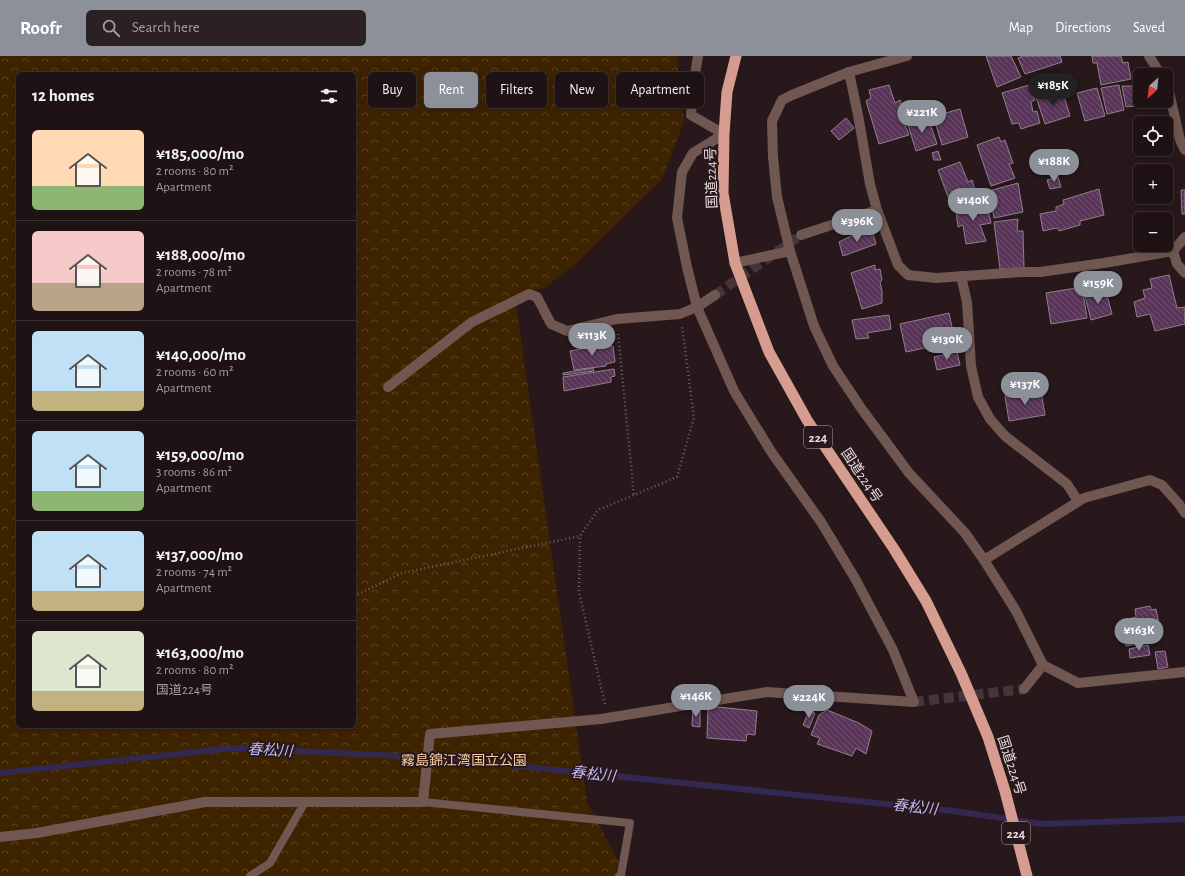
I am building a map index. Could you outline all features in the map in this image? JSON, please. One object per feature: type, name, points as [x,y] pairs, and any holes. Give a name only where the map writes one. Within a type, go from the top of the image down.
[{"type":"highway","name":"国道224号","points":[[736,56],[728,92],[724,134],[723,193],[735,263],[769,352],[807,420],[894,549],[926,601],[964,680],[988,736],[1005,790],[1027,876]]},
{"type":"street","points":[[0,837],[37,833],[205,802],[423,802],[430,734],[608,718],[767,692],[914,702],[893,650],[856,580],[821,522],[772,453],[734,392],[697,307],[677,218],[682,172],[693,153],[724,134],[691,115],[698,56]]},
{"type":"street","points":[[907,56],[849,72],[792,95],[782,100],[772,122],[773,157],[777,197],[790,251],[814,326],[833,366],[861,408],[909,473],[965,533],[984,560],[1016,611],[1043,665],[1078,683],[1185,672]]},
{"type":"street","points":[[1149,56],[1157,68]]},
{"type":"street","points":[[849,72],[870,184],[877,210],[898,265],[908,275],[936,278],[1040,272],[1104,263],[1162,252]]},
{"type":"street","points":[[1173,108],[1180,140],[1185,150]]},
{"type":"street","points":[[801,235],[877,210]]},
{"type":"street","points":[[1185,237],[1173,250],[1177,264],[1185,273]]},
{"type":"street","points":[[735,263],[790,251]]},
{"type":"street","points":[[961,276],[968,310],[971,366],[978,397],[990,419],[1005,436],[1067,484],[1078,502]]},
{"type":"street","points":[[388,387],[472,322],[529,294],[536,297],[551,324],[567,331],[617,318],[680,314],[697,307],[715,295]]},
{"type":"street","points":[[984,560],[1084,498],[1150,480],[1162,485],[1185,513]]},
{"type":"street","points":[[1024,689],[1043,665]]},
{"type":"lane","points":[[250,876],[270,864],[305,802]]},
{"type":"lane","points":[[423,802],[630,823],[621,875],[619,876]]},
{"type":"path","points":[[608,718],[579,592],[580,536],[598,510],[677,477],[694,418],[680,314]]},
{"type":"path","points":[[617,318],[634,495]]},
{"type":"path","points":[[356,595],[402,573],[580,536]]},
{"type":"green space","name":"霧島錦江湾国立公園","points":[[0,56],[677,56],[679,72],[616,72],[616,108],[683,108],[684,121],[662,179],[579,261],[546,287],[515,298],[587,802],[626,876],[0,876]]},
{"type":"building","points":[[986,56],[1011,56],[1021,77],[997,87]]},
{"type":"building","points":[[1023,56],[1060,56],[1062,62],[1025,74],[1018,58]]},
{"type":"building","points":[[1092,56],[1121,56],[1123,63],[1128,62],[1131,79],[1101,85],[1097,63],[1093,63]]},
{"type":"building","points":[[889,85],[895,103],[900,100],[908,123],[905,125],[909,135],[879,144],[866,101],[871,98],[869,90]]},
{"type":"building","points":[[1029,85],[1035,100],[1031,102],[1033,112],[1037,111],[1040,123],[1021,129],[1019,123],[1012,124],[1002,93]]},
{"type":"building","points":[[1119,85],[1124,110],[1107,114],[1101,88]]},
{"type":"building","points":[[1122,86],[1133,86],[1133,106],[1126,107]]},
{"type":"building","points":[[1097,88],[1105,116],[1085,121],[1077,93]]},
{"type":"building","points":[[1062,90],[1070,116],[1045,124],[1036,97]]},
{"type":"building","points":[[960,109],[968,137],[942,145],[932,112],[940,110],[942,114]]},
{"type":"building","points":[[927,114],[937,144],[916,151],[908,125],[921,121],[921,116]]},
{"type":"building","points":[[846,118],[854,128],[839,140],[831,131]]},
{"type":"building","points":[[999,137],[1001,142],[1005,140],[1013,163],[1009,164],[1015,178],[991,186],[977,145]]},
{"type":"building","points":[[938,151],[941,160],[934,160],[932,153]]},
{"type":"building","points":[[960,162],[968,182],[972,180],[977,197],[952,207],[938,170]]},
{"type":"building","points":[[1058,177],[1061,187],[1050,189],[1047,180]]},
{"type":"building","points":[[1018,183],[1023,212],[994,218],[989,191]]},
{"type":"building","points":[[1099,189],[1104,215],[1080,221],[1080,225],[1059,231],[1057,228],[1043,231],[1040,214],[1056,211],[1056,207],[1064,204],[1063,200]]},
{"type":"building","points":[[1181,190],[1185,190],[1185,214],[1182,214]]},
{"type":"building","points":[[970,204],[977,206],[987,204],[991,223],[980,225],[986,241],[966,244],[963,225],[958,227],[956,211]]},
{"type":"building","points":[[1018,219],[1017,231],[1023,231],[1024,268],[1000,269],[994,222]]},
{"type":"building","points":[[872,230],[876,244],[843,256],[839,242],[853,235],[855,237]]},
{"type":"building","points":[[875,265],[875,270],[880,269],[882,280],[880,282],[882,303],[862,309],[851,273]]},
{"type":"building","points":[[1169,275],[1177,308],[1185,307],[1185,324],[1155,331],[1150,314],[1137,317],[1134,302],[1145,298],[1143,290],[1152,288],[1150,279]]},
{"type":"building","points":[[1082,287],[1087,318],[1051,324],[1046,293]]},
{"type":"building","points":[[1106,291],[1112,314],[1091,320],[1085,296]]},
{"type":"building","points":[[949,313],[955,341],[906,352],[900,324]]},
{"type":"building","points":[[889,315],[891,329],[867,333],[869,338],[856,339],[852,320]]},
{"type":"building","points":[[602,345],[602,348],[613,346],[615,362],[606,364],[606,366],[574,370],[570,351]]},
{"type":"building","points":[[957,352],[960,365],[937,370],[934,357]]},
{"type":"building","points":[[593,368],[594,371],[563,375],[563,373]]},
{"type":"building","points":[[614,369],[615,376],[611,377],[611,382],[564,391],[563,377]]},
{"type":"building","points":[[1041,391],[1045,415],[1009,421],[1005,396]]},
{"type":"building","points":[[1150,606],[1151,610],[1156,609],[1160,629],[1155,629],[1157,640],[1126,646],[1123,620],[1136,617],[1135,609]]},
{"type":"building","points":[[1148,645],[1150,655],[1130,658],[1129,649]]},
{"type":"building","points":[[1165,651],[1168,667],[1158,669],[1155,652]]},
{"type":"building","points":[[708,706],[757,711],[755,735],[747,734],[746,741],[707,738]]},
{"type":"building","points":[[693,709],[700,709],[700,727],[692,726]]},
{"type":"building","points":[[827,710],[859,723],[872,731],[866,754],[856,748],[852,756],[817,744],[820,738],[811,735],[819,715]]},
{"type":"building","points":[[809,711],[815,713],[809,728],[803,725]]},
{"type":"waterway","name":"春松川","points":[[0,773],[232,748],[441,758],[954,811],[1041,824],[1185,819]]},
{"type":"tunnel","points":[[715,295],[801,235]]},
{"type":"tunnel","points":[[914,702],[1024,689]]}]
